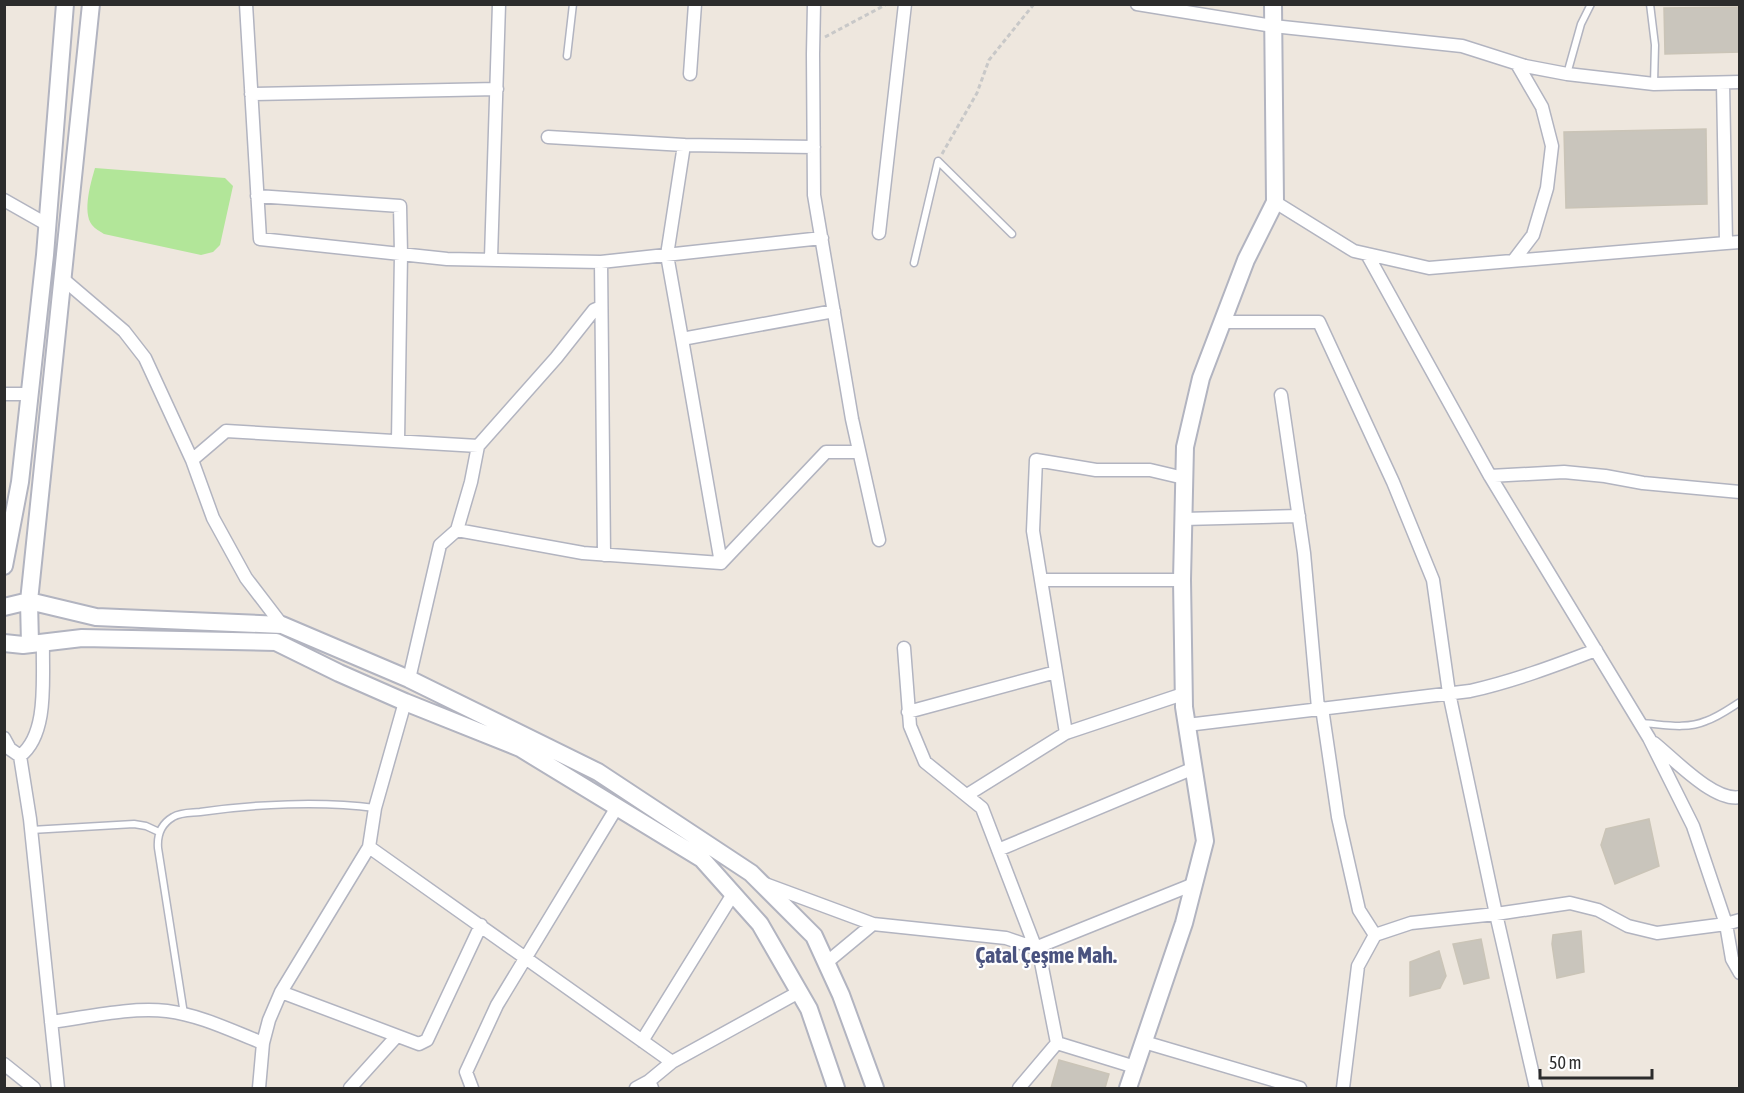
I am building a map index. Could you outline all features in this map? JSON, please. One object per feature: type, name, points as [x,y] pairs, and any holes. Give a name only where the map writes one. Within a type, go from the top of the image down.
[{"type":"street","points":[[4,566],[20,482],[30,394],[48,225],[65,4]]},
{"type":"street","points":[[20,756],[29,750],[36,738],[40,720],[36,644],[29,602],[91,4]]},
{"type":"street","points":[[246,4],[260,239],[447,259],[491,258],[601,262],[822,238]]},
{"type":"street","points":[[491,258],[499,4]]},
{"type":"street","points":[[690,74],[695,4]]},
{"type":"street","points":[[814,4],[814,195],[859,452],[879,540]]},
{"type":"street","points":[[879,233],[905,4]]},
{"type":"street","points":[[1137,4],[1273,26],[1462,46],[1517,64],[1567,74],[1654,84],[1740,82]]},
{"type":"street","points":[[1128,1089],[1184,923],[1205,841],[1183,694],[1182,580],[1185,447],[1201,378],[1246,260],[1275,202],[1273,4]]},
{"type":"street","points":[[1514,260],[1533,235],[1547,188],[1552,146],[1542,107],[1517,64]]},
{"type":"street","points":[[1723,83],[1726,243]]},
{"type":"street","points":[[251,94],[497,89]]},
{"type":"street","points":[[548,137],[684,145],[814,147]]},
{"type":"street","points":[[684,145],[667,255],[721,563]]},
{"type":"street","points":[[257,196],[400,206],[398,441]]},
{"type":"street","points":[[4,200],[48,225]]},
{"type":"street","points":[[1275,202],[1354,251],[1429,268],[1740,242]]},
{"type":"street","points":[[1367,254],[1490,476],[1649,738],[1693,826],[1726,924],[1732,959],[1740,972]]},
{"type":"street","points":[[601,262],[604,555]]},
{"type":"street","points":[[63,279],[124,331],[145,358],[192,460],[213,518],[246,578],[282,625]]},
{"type":"street","points":[[409,679],[440,545],[457,530],[471,482],[477,446],[556,358],[594,310],[601,307]]},
{"type":"street","points":[[682,339],[834,311]]},
{"type":"street","points":[[1222,322],[1319,322],[1393,482],[1433,580],[1449,693],[1536,1089]]},
{"type":"street","points":[[4,394],[30,394]]},
{"type":"street","points":[[1281,395],[1299,516],[1320,708],[1338,817],[1359,910],[1375,935]]},
{"type":"street","points":[[192,460],[226,431],[477,446]]},
{"type":"street","points":[[721,563],[826,452],[859,452]]},
{"type":"street","points":[[1066,733],[1033,531],[1036,460],[1096,470],[1150,470],[1184,478]]},
{"type":"street","points":[[1490,476],[1564,472],[1643,483],[1740,492]]},
{"type":"street","points":[[1183,519],[1299,516]]},
{"type":"street","points":[[457,530],[583,554],[721,563]]},
{"type":"street","points":[[1041,580],[1182,580]]},
{"type":"street","points":[[4,607],[29,602],[96,617],[282,625],[409,679],[598,772],[751,873],[814,936],[841,994],[875,1089]]},
{"type":"street","points":[[4,643],[36,644],[82,639],[276,642],[339,674],[520,748],[702,859],[760,924],[808,1009],[836,1089]]},
{"type":"street","points":[[904,648],[910,726],[925,762],[982,808],[1041,962],[1058,1043]]},
{"type":"street","points":[[1187,725],[1449,693],[1500,684],[1596,650]]},
{"type":"street","points":[[909,712],[1056,672]]},
{"type":"street","points":[[967,795],[1066,733],[1183,694]]},
{"type":"street","points":[[259,1089],[263,1043],[269,1020],[281,992],[369,847],[375,808],[405,702]]},
{"type":"street","points":[[4,738],[10,749],[20,756],[31,831],[58,1089]]},
{"type":"street","points":[[1649,738],[1708,788],[1723,795],[1740,797]]},
{"type":"street","points":[[998,850],[1194,768]]},
{"type":"street","points":[[472,1089],[466,1072],[498,1005],[616,807]]},
{"type":"street","points":[[369,847],[672,1062]]},
{"type":"street","points":[[764,884],[873,924],[1006,938],[1035,948],[1194,884]]},
{"type":"street","points":[[642,1041],[733,894]]},
{"type":"street","points":[[1343,1089],[1358,966],[1375,935],[1411,923],[1570,903],[1598,910],[1628,926],[1657,933],[1740,920]]},
{"type":"street","points":[[826,963],[873,924]]},
{"type":"street","points":[[281,992],[419,1044],[427,1040],[481,925]]},
{"type":"street","points":[[636,1089],[651,1085],[672,1062],[799,992]]},
{"type":"street","points":[[51,1022],[133,1011],[167,1011],[184,1014],[263,1043]]},
{"type":"street","points":[[354,1087],[396,1037]]},
{"type":"street","points":[[1144,1042],[1282,1086],[1299,1089]]},
{"type":"street","points":[[1058,1043],[1135,1067]]},
{"type":"street","points":[[1019,1089],[1058,1043]]},
{"type":"street","points":[[4,1064],[34,1089]]},
{"type":"lane","points":[[567,56],[573,4]]},
{"type":"lane","points":[[1567,74],[1581,24],[1591,4]]},
{"type":"lane","points":[[1650,4],[1655,45],[1654,84]]},
{"type":"lane","points":[[938,161],[1012,234]]},
{"type":"lane","points":[[914,263],[938,161]]},
{"type":"lane","points":[[1640,723],[1670,726],[1694,724],[1706,721],[1740,702]]},
{"type":"lane","points":[[184,1014],[158,848],[159,832],[167,821],[177,815],[217,809],[314,804],[375,808]]},
{"type":"lane","points":[[31,831],[135,824],[159,832]]},
{"type":"path","points":[[813,44],[887,4]]},
{"type":"path","points":[[938,161],[977,93],[988,60],[1034,4]]},
{"type":"green space","points":[[95,168],[225,178],[233,186],[220,245],[213,252],[201,255],[104,234],[92,225],[88,213],[88,197]]},
{"type":"building","points":[[1740,7],[1740,52],[1665,54],[1664,8]]},
{"type":"building","points":[[1706,129],[1707,204],[1566,208],[1564,132]]},
{"type":"building","points":[[1649,819],[1659,866],[1615,884],[1601,845],[1606,829]]},
{"type":"building","points":[[1581,931],[1584,972],[1557,978],[1552,944],[1553,935]]},
{"type":"building","points":[[1481,939],[1489,978],[1464,984],[1453,944]]},
{"type":"building","points":[[1439,951],[1446,976],[1440,988],[1410,996],[1410,962]]},
{"type":"building","points":[[1059,1060],[1109,1074],[1105,1088],[1051,1088]]},
{"type":"district","name":"Çatal Çeşme Mah.","points":[[1046,955]]}]
